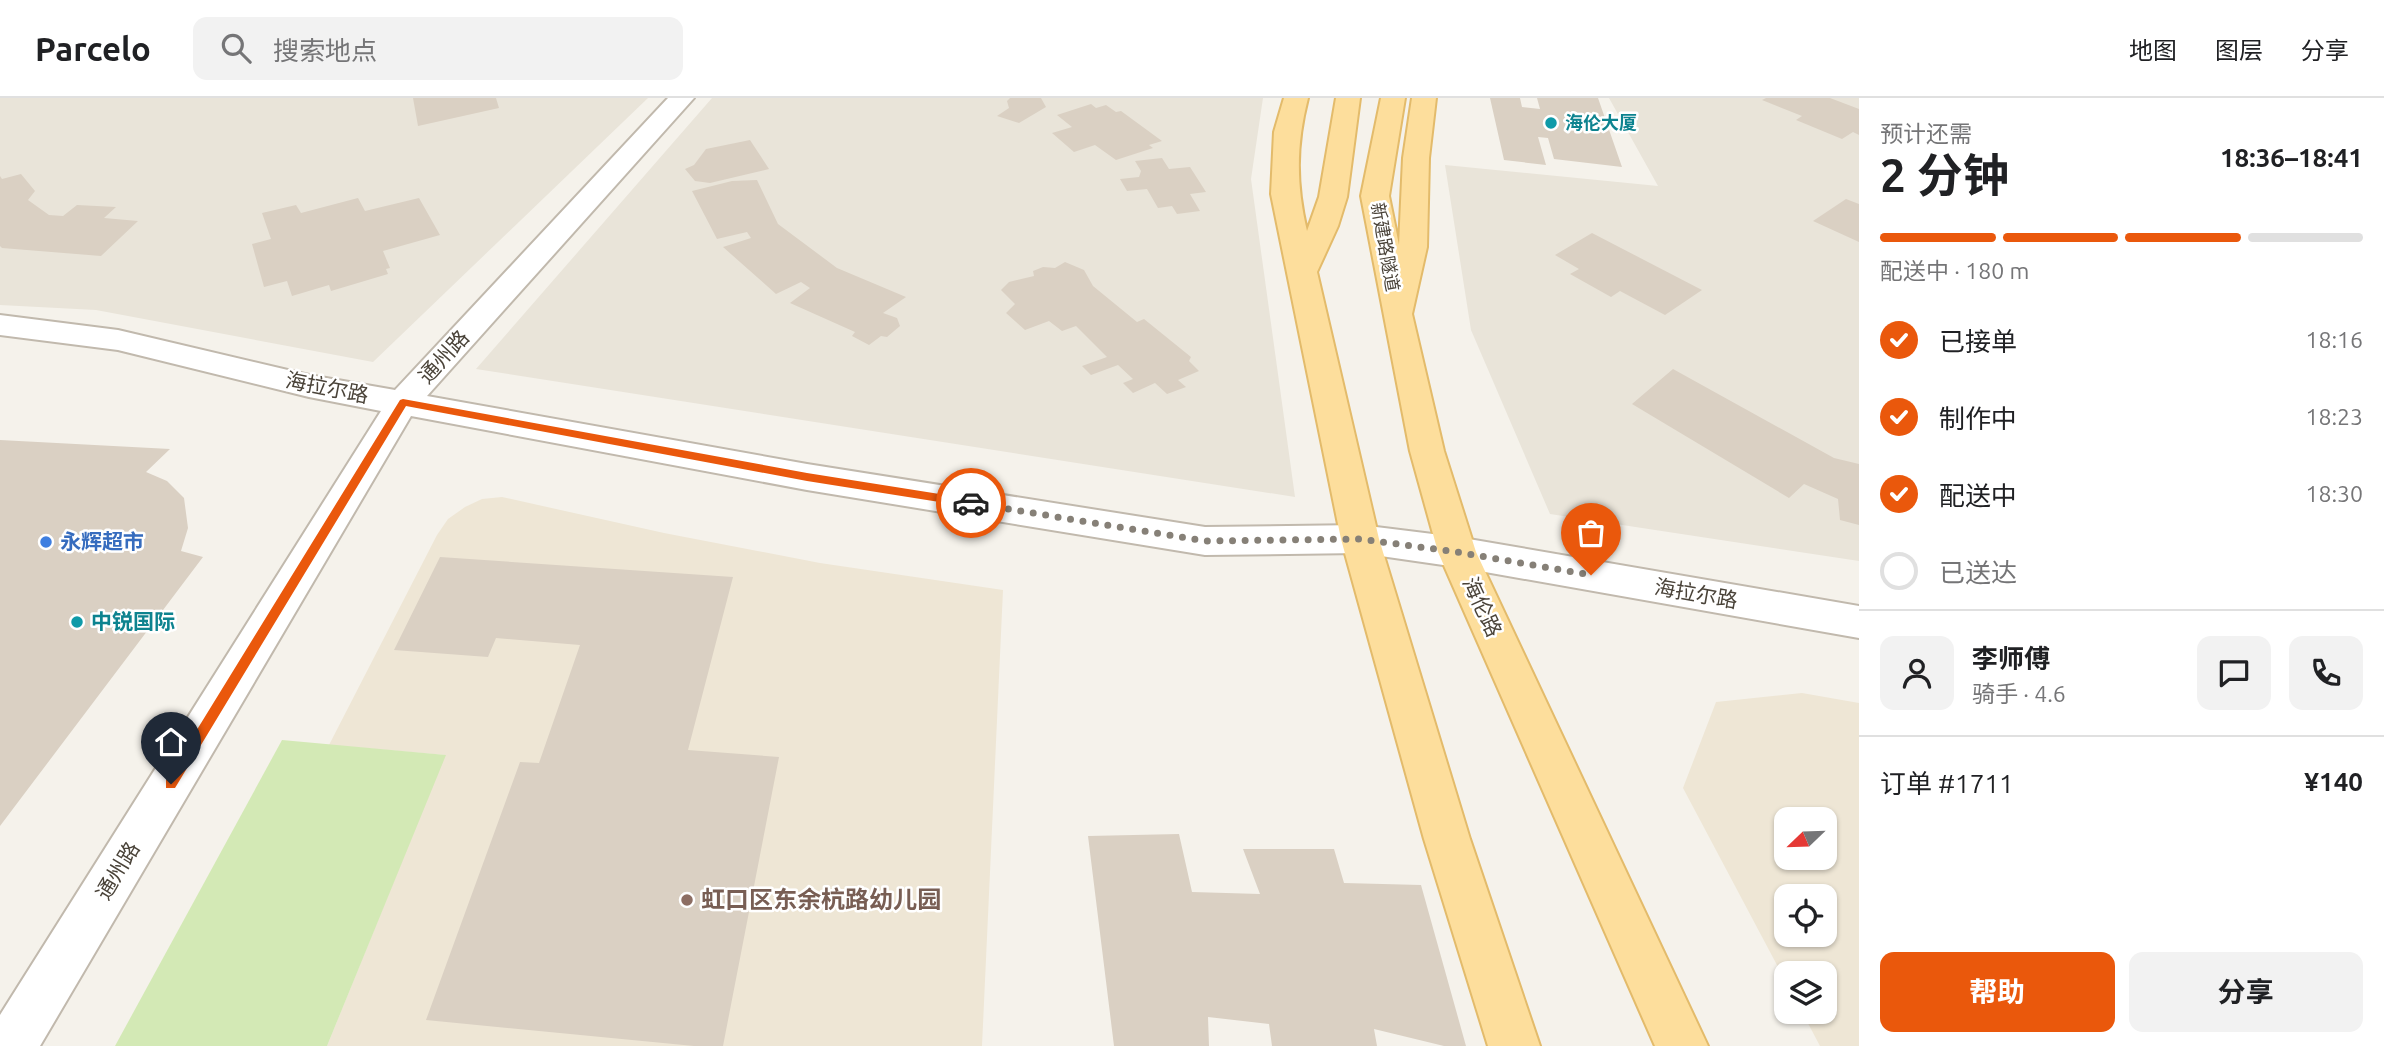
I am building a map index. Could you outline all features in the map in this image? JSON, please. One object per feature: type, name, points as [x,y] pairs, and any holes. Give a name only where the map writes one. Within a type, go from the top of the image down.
[{"type":"main road","points":[[1296,98],[1287,132],[1285,194],[1360,539],[1447,839],[1514,1046]]},
{"type":"main road","points":[[1301,274],[1324,226],[1333,197],[1348,98]]},
{"type":"main road","name":"新建路隧道","points":[[1392,98],[1375,196],[1397,314]]},
{"type":"main road","name":"海伦路","points":[[1424,98],[1416,158],[1413,247],[1397,314],[1427,451],[1457,552],[1682,1046]]},
{"type":"street","name":"通州路","points":[[11,1046],[403,402],[682,98]]},
{"type":"street","name":"海拉尔路","points":[[0,325],[118,340],[309,386],[807,477],[1205,541],[1360,539],[1457,552],[1859,622]]},
{"type":"shaded area","points":[[0,98],[648,98],[373,362],[96,310],[0,305]]},
{"type":"shaded area","points":[[712,98],[1263,98],[1251,179],[1295,497],[476,369]]},
{"type":"shaded area","points":[[1609,98],[1859,98],[1859,561],[1550,514],[1471,330],[1445,165],[1658,186]]},
{"type":"shaded area","name":"虹口区东余杭路幼儿园","points":[[502,497],[664,533],[820,563],[1003,590],[982,1046],[327,1046],[445,755],[329,745],[437,535],[448,519],[482,499]]},
{"type":"shaded area","points":[[1802,693],[1859,703],[1859,1046],[1820,1046],[1808,1024],[1837,1024],[1837,961],[1775,961],[1683,788],[1716,702]]},
{"type":"green space","points":[[282,740],[446,755],[327,1046],[115,1046]]},
{"type":"building","points":[[413,98],[496,98],[499,108],[418,126]]},
{"type":"building","points":[[1010,98],[1041,98],[1046,107],[1019,123],[997,116],[1009,108],[1007,101]]},
{"type":"building","name":"海伦大厦","points":[[1490,98],[1520,98],[1522,107],[1540,109],[1537,98],[1598,98],[1622,167],[1554,159],[1548,138],[1538,137],[1546,165],[1504,160]]},
{"type":"building","points":[[1830,98],[1859,109],[1859,135],[1853,132],[1842,139],[1796,120],[1802,116],[1762,100]]},
{"type":"building","points":[[1091,104],[1096,108],[1106,105],[1116,112],[1121,111],[1162,141],[1149,145],[1153,148],[1116,160],[1095,145],[1074,152],[1052,133],[1072,127],[1057,115]]},
{"type":"building","points":[[750,140],[769,169],[710,183],[695,181],[685,169],[694,165],[706,149]]},
{"type":"building","points":[[1162,158],[1169,169],[1190,167],[1206,192],[1190,194],[1200,211],[1177,214],[1172,206],[1158,208],[1147,189],[1127,191],[1120,179],[1139,177],[1141,171],[1135,161]]},
{"type":"building","points":[[21,174],[35,191],[28,200],[49,215],[63,216],[77,205],[116,207],[104,218],[138,221],[101,256],[2,248],[0,176],[2,179]]},
{"type":"building","points":[[757,180],[778,224],[837,268],[906,297],[883,313],[897,318],[900,326],[887,337],[881,336],[869,345],[852,336],[855,332],[790,303],[810,288],[801,282],[776,294],[723,247],[751,238],[747,232],[717,239],[692,191],[732,181]]},
{"type":"building","points":[[358,198],[365,211],[419,198],[440,235],[383,251],[390,268],[386,269],[388,274],[331,291],[329,285],[292,296],[287,281],[264,287],[252,244],[271,239],[262,213],[296,205],[301,213]]},
{"type":"building","points":[[1846,199],[1859,204],[1859,242],[1813,221]]},
{"type":"building","points":[[1592,233],[1702,290],[1665,315],[1620,291],[1611,297],[1570,274],[1579,269],[1555,255]]},
{"type":"building","points":[[1065,262],[1084,270],[1093,286],[1137,322],[1144,319],[1191,357],[1189,361],[1199,371],[1178,380],[1186,387],[1167,394],[1155,383],[1133,393],[1123,383],[1133,379],[1118,365],[1091,375],[1082,366],[1107,357],[1076,326],[1062,331],[1049,321],[1025,330],[1006,313],[1015,304],[1001,290],[1009,282],[1034,276],[1033,271],[1043,267],[1055,268]]},
{"type":"building","points":[[1673,369],[1834,458],[1859,464],[1859,525],[1840,520],[1838,499],[1804,484],[1789,498],[1632,404]]},
{"type":"building","name":"中锐国际","points":[[0,440],[170,449],[146,472],[167,481],[184,498],[188,528],[181,551],[203,557],[0,826]]},
{"type":"building","points":[[440,557],[733,577],[688,750],[779,757],[723,1046],[694,1046],[426,1020],[520,762],[539,763],[580,645],[496,638],[488,657],[394,650]]},
{"type":"building","points":[[1179,834],[1192,892],[1260,894],[1243,849],[1334,849],[1344,883],[1421,885],[1466,1046],[1444,1046],[1374,1029],[1377,1046],[1272,1046],[1269,1024],[1208,1017],[1209,1046],[1114,1046],[1088,836]]},
{"type":"way so far","points":[[971,503],[1205,541],[1360,539],[1591,575]]},
{"type":"place","name":"海伦大厦","points":[[1551,123]]},
{"type":"place","name":"永辉超市","points":[[46,542]]},
{"type":"place","name":"中锐国际","points":[[77,622]]},
{"type":"place","name":"虹口区东余杭路幼儿园","points":[[687,900]]},
{"type":"route","points":[[171,784],[403,402],[807,477],[971,503]]}]
